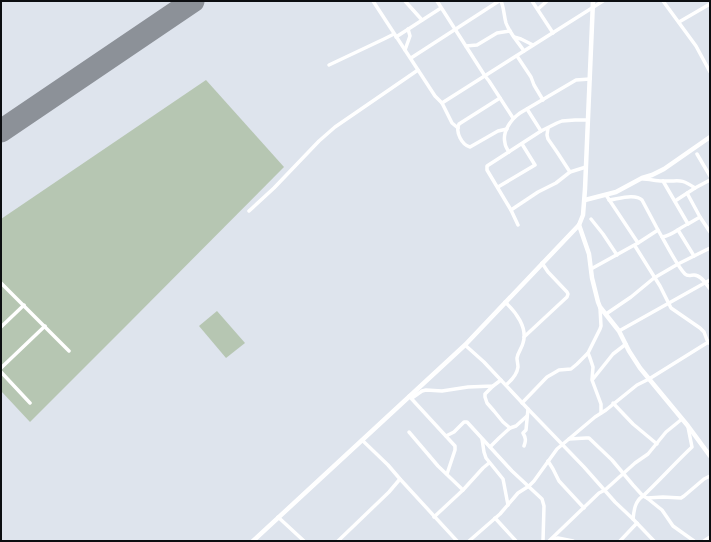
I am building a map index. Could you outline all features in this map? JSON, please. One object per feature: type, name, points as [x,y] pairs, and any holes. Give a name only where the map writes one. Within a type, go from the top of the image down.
[{"type":"street","points":[[373,1],[435,96],[442,103],[452,123],[458,128]]},
{"type":"street","points":[[405,1],[422,20]]},
{"type":"street","points":[[437,1],[484,76],[489,81],[513,118]]},
{"type":"street","points":[[411,58],[500,1],[503,7],[506,23],[524,51]]},
{"type":"street","points":[[532,1],[553,32]]},
{"type":"street","points":[[538,10],[547,1]]},
{"type":"street","points":[[253,541],[362,440],[411,397],[465,345],[579,225],[583,215],[584,200],[593,1]]},
{"type":"street","points":[[442,103],[603,1]]},
{"type":"street","points":[[663,1],[696,46],[710,72]]},
{"type":"street","points":[[679,22],[710,4]]},
{"type":"street","points":[[329,65],[408,29],[441,8]]},
{"type":"street","points":[[405,50],[410,36],[408,29]]},
{"type":"street","points":[[466,46],[476,45],[497,33],[510,31]]},
{"type":"street","points":[[513,36],[533,45]]},
{"type":"street","points":[[517,56],[531,76],[534,85],[543,100]]},
{"type":"street","points":[[249,211],[335,127],[418,70]]},
{"type":"street","points":[[509,152],[505,143],[505,135],[516,115],[576,80],[590,79]]},
{"type":"street","points":[[500,98],[459,124],[459,134],[464,144],[470,146],[507,129]]},
{"type":"street","points":[[527,109],[541,131]]},
{"type":"street","points":[[518,225],[511,210],[487,170],[487,166],[541,131],[562,121],[588,120]]},
{"type":"street","points":[[548,128],[548,139],[570,172]]},
{"type":"street","points":[[584,200],[616,192],[642,178],[652,175],[664,169],[710,137]]},
{"type":"street","points":[[498,187],[535,165],[522,144]]},
{"type":"street","points":[[697,154],[710,176]]},
{"type":"street","points":[[511,210],[538,192],[556,183],[570,172],[586,167]]},
{"type":"street","points":[[642,178],[663,181],[678,180],[686,182],[695,188]]},
{"type":"street","points":[[675,201],[710,180]]},
{"type":"street","points":[[663,181],[688,224]]},
{"type":"street","points":[[687,193],[710,232]]},
{"type":"street","points":[[469,541],[495,518],[517,494],[534,481],[557,449],[568,439],[637,385],[710,342],[700,328],[675,311],[669,304],[637,244],[606,195]]},
{"type":"street","points":[[609,200],[633,196],[642,200],[678,264],[687,275],[699,276],[710,289]]},
{"type":"street","points":[[662,236],[670,235],[700,217]]},
{"type":"street","points":[[591,219],[617,255]]},
{"type":"street","points":[[522,403],[547,377],[559,370],[571,369],[588,353],[601,326],[600,307],[589,254],[579,225]]},
{"type":"street","points":[[591,269],[637,244],[658,230]]},
{"type":"street","points":[[678,230],[694,256]]},
{"type":"street","points":[[606,314],[631,297],[654,278],[710,248]]},
{"type":"street","points":[[524,337],[567,297],[568,294],[542,263]]},
{"type":"street","points":[[619,331],[710,280]]},
{"type":"street","points":[[2,286],[24,305],[69,351]]},
{"type":"street","points":[[506,302],[518,316],[524,337],[523,345],[517,356],[518,368],[516,374],[506,385]]},
{"type":"street","points":[[2,326],[24,305]]},
{"type":"street","points":[[600,307],[619,331],[640,368],[688,426],[710,456]]},
{"type":"street","points":[[1,368],[45,326]]},
{"type":"street","points":[[592,380],[613,354],[626,344]]},
{"type":"street","points":[[465,345],[484,362],[618,505],[654,541]]},
{"type":"street","points":[[588,353],[593,367],[592,380],[602,404],[601,413]]},
{"type":"street","points":[[1,372],[30,403]]},
{"type":"street","points":[[501,380],[485,394],[485,400],[503,422],[510,428]]},
{"type":"street","points":[[411,397],[426,390],[442,391],[468,387],[493,386]]},
{"type":"street","points":[[411,397],[456,448],[447,474]]},
{"type":"street","points":[[613,403],[633,424],[656,444]]},
{"type":"street","points":[[524,446],[526,438],[523,434],[526,430],[528,409]]},
{"type":"street","points":[[490,447],[498,438],[510,428],[516,426],[527,416]]},
{"type":"street","points":[[550,540],[599,493],[648,454],[666,432],[682,419]]},
{"type":"street","points":[[446,436],[454,432],[464,422],[467,422],[522,481],[542,499],[544,502],[542,541]]},
{"type":"street","points":[[645,497],[680,458],[692,447],[688,426]]},
{"type":"street","points":[[409,432],[438,466],[463,490]]},
{"type":"street","points":[[482,438],[486,458],[502,479],[504,484],[508,505]]},
{"type":"street","points":[[568,439],[589,438],[612,460],[645,497],[662,510],[673,526],[694,541]]},
{"type":"street","points":[[362,440],[388,465],[457,541]]},
{"type":"street","points":[[548,461],[559,481],[584,508]]},
{"type":"street","points":[[434,517],[489,463]]},
{"type":"street","points":[[633,519],[637,501],[640,498],[663,496],[681,498],[704,479],[710,476]]},
{"type":"street","points":[[338,541],[400,480]]},
{"type":"street","points":[[517,494],[522,481]]},
{"type":"street","points":[[278,517],[304,541]]},
{"type":"street","points":[[495,518],[516,541]]},
{"type":"street","points":[[620,541],[637,523]]},
{"type":"street","points":[[704,541],[710,537]]},
{"type":"street","points":[[550,540],[558,538],[573,541]]},
{"type":"green space","points":[[206,80],[284,167],[30,422],[1,391],[1,219]]},
{"type":"green space","points":[[217,311],[245,343],[226,358],[199,326]]},
{"type":"runway","points":[[1,131],[193,1]]}]
